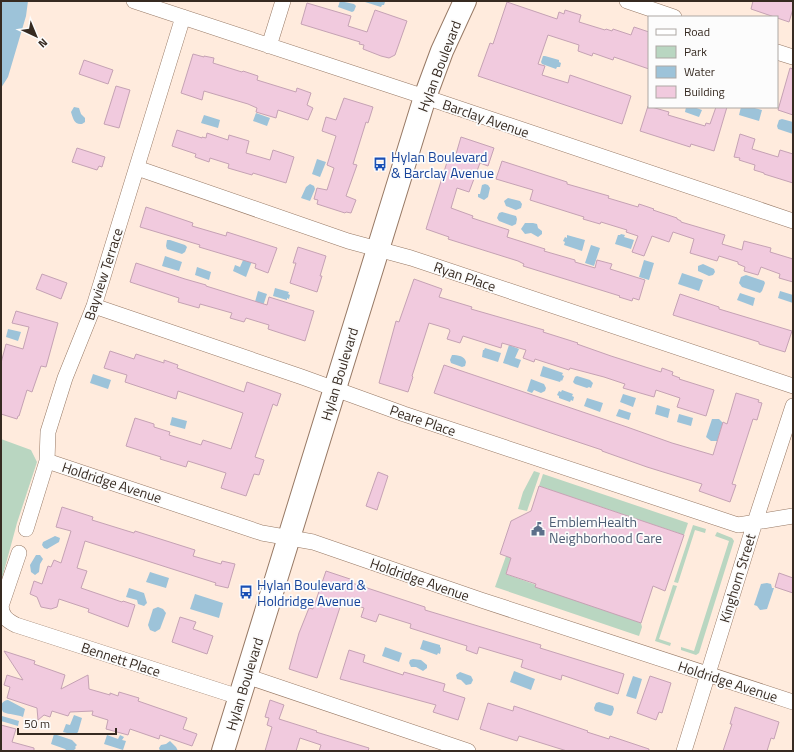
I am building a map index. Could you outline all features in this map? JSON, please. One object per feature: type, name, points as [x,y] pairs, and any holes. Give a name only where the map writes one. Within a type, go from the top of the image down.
[{"type":"main road","name":"Hylan Boulevard","points":[[223,751],[425,97],[442,51],[465,1]]},
{"type":"street","name":"Barclay Avenue","points":[[134,1],[793,221]]},
{"type":"street","points":[[270,46],[283,1]]},
{"type":"street","points":[[627,1],[671,16]]},
{"type":"street","name":"Bayview Terrace","points":[[26,529],[47,461],[48,432],[65,378],[94,306],[183,17]]},
{"type":"street","points":[[778,52],[793,57]]},
{"type":"street","name":"Ryan Place","points":[[136,168],[348,240],[411,258],[793,386]]},
{"type":"street","name":"Peare Place","points":[[94,306],[404,414],[738,525],[793,516]]},
{"type":"street","name":"Kinghorn Street","points":[[684,751],[755,522],[793,406]]},
{"type":"street","name":"Holdridge Avenue","points":[[47,461],[262,533],[314,542],[481,600],[793,702]]},
{"type":"street","name":"Bennett Place","points":[[19,553],[2,606],[4,618],[16,625],[240,697]]},
{"type":"street","points":[[246,676],[468,751]]},
{"type":"green space","points":[[1,439],[31,450],[37,462],[17,523],[1,582]]},
{"type":"green space","points":[[534,471],[540,473],[527,511],[518,509],[523,492]]},
{"type":"green space","points":[[543,474],[688,523],[684,535],[539,486]]},
{"type":"green space","points":[[693,525],[706,529],[705,533],[695,530],[678,583],[674,582]]},
{"type":"green space","points":[[717,532],[732,538],[734,541],[699,653],[696,655],[681,650],[681,647],[694,651],[729,541],[715,536]]},
{"type":"green space","points":[[506,556],[511,558],[506,574],[641,623],[642,627],[639,636],[495,587]]},
{"type":"green space","points":[[673,585],[677,586],[659,639],[671,643],[670,646],[655,641]]},
{"type":"water","points":[[1,1],[28,1],[26,16],[8,77],[1,88]]},
{"type":"water","points":[[340,1],[354,4],[356,6],[354,11],[352,12],[338,7]]},
{"type":"water","points":[[365,2],[385,2],[381,7]]},
{"type":"water","points":[[543,56],[559,60],[561,63],[560,67],[557,67],[556,69],[542,64],[541,62]]},
{"type":"water","points":[[74,107],[79,108],[81,114],[85,118],[85,122],[82,124],[77,123],[73,119],[71,112]]},
{"type":"water","points":[[686,108],[697,108],[702,110],[699,117],[685,112]]},
{"type":"water","points":[[741,108],[755,108],[762,110],[759,121],[739,115]]},
{"type":"water","points":[[256,113],[270,118],[267,126],[253,121]]},
{"type":"water","points":[[204,115],[220,120],[218,128],[201,123]]},
{"type":"water","points":[[782,119],[793,122],[793,134],[778,129],[777,126],[779,120]]},
{"type":"water","points":[[317,159],[326,162],[320,177],[312,174]]},
{"type":"water","points":[[310,184],[314,186],[315,189],[310,201],[301,198],[306,187]]},
{"type":"water","points":[[485,184],[490,188],[488,197],[484,200],[478,197],[478,194],[480,194],[482,185]]},
{"type":"water","points":[[508,198],[520,201],[522,204],[521,208],[516,210],[506,206],[504,201]]},
{"type":"water","points":[[502,212],[516,216],[516,224],[512,226],[499,221],[497,218],[499,213]]},
{"type":"water","points":[[525,223],[537,224],[538,228],[542,231],[542,234],[538,237],[531,233],[525,234],[521,229]]},
{"type":"water","points":[[567,235],[585,240],[582,251],[564,245],[565,242],[563,241],[565,237],[567,238]]},
{"type":"water","points":[[618,235],[625,235],[624,237],[634,240],[631,249],[615,244]]},
{"type":"water","points":[[167,240],[185,245],[187,247],[185,252],[182,254],[167,249]]},
{"type":"water","points":[[591,245],[600,248],[594,266],[585,263]]},
{"type":"water","points":[[165,256],[182,262],[179,271],[162,266]]},
{"type":"water","points":[[244,258],[252,261],[246,277],[233,271],[235,265],[240,267]]},
{"type":"water","points":[[644,260],[654,263],[649,280],[639,277]]},
{"type":"water","points":[[703,264],[714,269],[715,272],[713,275],[709,276],[698,271],[698,266]]},
{"type":"water","points":[[197,267],[211,272],[209,280],[195,275]]},
{"type":"water","points":[[682,273],[703,280],[699,291],[678,284]]},
{"type":"water","points":[[746,275],[764,281],[765,283],[760,293],[742,287],[739,283],[741,277]]},
{"type":"water","points":[[275,288],[289,292],[289,299],[287,298],[287,300],[273,296]]},
{"type":"water","points":[[258,291],[267,294],[261,312],[253,309]]},
{"type":"water","points":[[780,291],[793,295],[793,303],[778,298]]},
{"type":"water","points":[[740,293],[755,298],[753,306],[737,300]]},
{"type":"water","points":[[8,329],[21,332],[18,341],[6,337]]},
{"type":"water","points":[[509,345],[519,349],[515,358],[521,360],[518,368],[503,363]]},
{"type":"water","points":[[485,348],[501,353],[498,362],[482,357],[483,350]]},
{"type":"water","points":[[452,355],[463,357],[466,362],[465,366],[462,367],[451,363],[450,360]]},
{"type":"water","points":[[543,366],[563,373],[562,375],[564,376],[562,381],[561,380],[560,382],[540,376]]},
{"type":"water","points":[[93,374],[111,380],[108,389],[90,383]]},
{"type":"water","points":[[577,376],[590,380],[593,383],[591,388],[575,384],[573,382]]},
{"type":"water","points":[[531,379],[544,384],[546,388],[545,391],[541,393],[534,390],[532,393],[527,391]]},
{"type":"water","points":[[562,390],[573,394],[573,401],[571,400],[570,402],[559,398],[557,395],[559,391],[561,392]]},
{"type":"water","points":[[623,394],[636,398],[633,407],[620,402]]},
{"type":"water","points":[[587,398],[603,403],[600,412],[584,406]]},
{"type":"water","points":[[657,405],[670,409],[668,418],[655,414]]},
{"type":"water","points":[[619,409],[631,413],[629,420],[616,416]]},
{"type":"water","points":[[679,414],[693,418],[691,426],[677,422]]},
{"type":"water","points":[[172,417],[187,421],[185,429],[170,425]]},
{"type":"water","points":[[712,419],[719,419],[723,423],[717,441],[711,441],[706,437]]},
{"type":"water","points":[[55,536],[60,538],[59,542],[47,549],[44,548],[42,545],[43,542]]},
{"type":"water","points":[[36,555],[40,555],[43,559],[40,564],[39,572],[35,575],[31,572],[30,565]]},
{"type":"water","points":[[150,572],[169,578],[166,588],[146,582]]},
{"type":"water","points":[[761,584],[771,584],[772,588],[774,588],[767,609],[760,610],[754,605]]},
{"type":"water","points":[[129,588],[144,593],[147,603],[144,606],[138,604],[137,600],[126,597]]},
{"type":"water","points":[[195,594],[223,603],[219,618],[190,609]]},
{"type":"water","points":[[158,607],[163,609],[166,613],[160,629],[155,632],[150,630],[148,625],[153,609]]},
{"type":"water","points":[[423,640],[440,645],[440,654],[438,653],[437,655],[420,649]]},
{"type":"water","points":[[385,647],[402,653],[399,662],[382,656]]},
{"type":"water","points":[[410,660],[421,660],[427,665],[427,668],[423,671],[416,667],[411,667],[409,663]]},
{"type":"water","points":[[514,671],[535,679],[531,690],[510,682]]},
{"type":"water","points":[[460,672],[471,676],[473,680],[471,684],[466,685],[461,680],[457,679],[456,675]]},
{"type":"water","points":[[633,676],[642,679],[636,699],[626,696]]},
{"type":"water","points":[[8,700],[25,709],[23,717],[3,712],[2,704],[4,701]]},
{"type":"water","points":[[599,702],[613,706],[614,709],[612,715],[610,716],[595,711],[594,708],[596,703]]},
{"type":"water","points":[[74,715],[82,718],[78,732],[75,735],[63,732],[66,724],[70,725]]},
{"type":"water","points":[[2,716],[19,721],[18,726],[1,721]]},
{"type":"water","points":[[54,734],[72,740],[77,745],[75,747],[76,748],[73,751],[67,751],[51,744]]},
{"type":"water","points":[[107,735],[118,739],[120,735],[124,737],[122,740],[126,741],[123,750],[104,744]]},
{"type":"water","points":[[170,741],[178,751],[160,751],[159,748],[161,745]]},
{"type":"building","points":[[753,1],[793,1],[793,9],[789,22],[778,18],[778,16],[771,16],[751,9]]},
{"type":"building","points":[[507,2],[557,19],[559,12],[564,14],[565,10],[581,15],[579,22],[605,30],[612,31],[613,29],[631,35],[634,27],[648,32],[648,69],[614,57],[613,60],[593,53],[592,56],[578,51],[579,45],[548,35],[538,64],[545,66],[542,75],[568,83],[570,75],[631,96],[622,124],[478,76],[490,43],[493,44]]},
{"type":"building","points":[[307,3],[351,16],[348,26],[367,32],[375,10],[407,21],[395,55],[389,58],[381,56],[363,49],[364,45],[359,44],[360,42],[301,24]]},
{"type":"building","points":[[193,54],[214,58],[213,63],[258,76],[257,80],[296,92],[297,88],[311,93],[307,105],[313,108],[308,120],[278,110],[276,118],[256,112],[257,108],[248,104],[204,91],[202,100],[181,93]]},
{"type":"building","points":[[84,60],[113,70],[108,84],[79,74]]},
{"type":"building","points":[[790,68],[793,69],[793,115],[778,110]]},
{"type":"building","points":[[116,86],[130,90],[119,128],[104,124]]},
{"type":"building","points":[[344,98],[373,107],[368,123],[366,122],[353,164],[357,165],[346,196],[356,200],[351,213],[345,213],[317,204],[318,200],[314,199],[317,188],[327,190],[334,168],[327,165],[336,136],[322,131],[326,117],[336,120]]},
{"type":"building","points":[[648,106],[648,108],[655,108],[669,112],[668,115],[705,126],[706,123],[710,124],[716,108],[727,108],[714,151],[691,144],[690,147],[640,131]]},
{"type":"building","points":[[177,130],[202,138],[206,138],[207,133],[228,140],[229,135],[249,141],[246,153],[270,160],[273,150],[294,157],[286,183],[253,173],[252,175],[228,168],[229,164],[210,158],[209,162],[195,157],[196,154],[172,146]]},
{"type":"building","points":[[740,134],[755,139],[752,149],[778,157],[780,150],[793,154],[793,183],[754,170],[755,165],[739,160],[740,158],[734,157]]},
{"type":"building","points":[[461,137],[494,148],[488,166],[480,163],[469,192],[457,188],[451,208],[473,216],[472,218],[509,230],[507,237],[545,249],[544,251],[575,260],[575,262],[595,268],[597,260],[612,264],[610,269],[645,280],[639,300],[633,298],[632,301],[523,266],[524,264],[518,261],[448,239],[449,237],[426,229],[448,159],[454,161]]},
{"type":"building","points":[[77,148],[105,157],[102,167],[99,166],[97,170],[72,162]]},
{"type":"building","points":[[502,161],[567,182],[567,184],[609,196],[608,198],[638,207],[639,204],[677,218],[681,222],[725,235],[722,244],[742,250],[744,241],[771,248],[770,252],[793,259],[793,282],[779,278],[780,274],[761,267],[758,275],[744,271],[745,267],[738,264],[738,262],[719,256],[717,261],[690,253],[694,239],[673,232],[669,242],[652,236],[644,256],[632,252],[638,236],[626,232],[627,230],[601,222],[600,224],[583,219],[584,217],[530,200],[533,190],[496,179]]},
{"type":"building","points":[[146,207],[193,223],[192,226],[226,236],[227,232],[277,248],[268,273],[255,268],[256,264],[140,227]]},
{"type":"building","points":[[298,247],[326,256],[317,292],[290,283],[296,263],[293,263]]},
{"type":"building","points":[[136,263],[267,305],[269,297],[314,311],[305,341],[268,329],[269,325],[246,318],[244,322],[230,318],[232,313],[200,304],[199,308],[178,302],[179,298],[130,282]]},
{"type":"building","points":[[42,274],[67,283],[61,299],[36,289]]},
{"type":"building","points":[[414,279],[442,289],[439,297],[472,307],[471,309],[544,330],[543,332],[661,372],[662,368],[673,372],[672,375],[680,378],[679,379],[714,390],[706,416],[677,407],[680,398],[656,390],[654,397],[623,388],[625,384],[604,377],[570,368],[569,370],[535,359],[534,362],[523,358],[526,350],[502,343],[501,348],[463,336],[460,343],[447,339],[450,331],[449,329],[429,323],[408,392],[379,383],[396,321],[399,322]]},
{"type":"building","points":[[680,294],[719,307],[719,309],[792,331],[785,352],[759,344],[759,342],[673,315]]},
{"type":"building","points":[[16,311],[58,323],[46,367],[41,366],[32,392],[27,390],[17,419],[1,414],[1,363],[6,344],[23,349],[29,327],[12,323]]},
{"type":"building","points":[[110,351],[134,359],[136,354],[164,363],[164,360],[178,365],[177,368],[244,392],[247,382],[281,394],[277,406],[273,404],[255,457],[264,460],[259,475],[254,474],[246,496],[221,488],[226,473],[188,461],[186,467],[126,446],[135,418],[154,424],[154,427],[170,432],[169,435],[201,445],[203,440],[231,449],[243,413],[178,391],[176,399],[125,382],[127,375],[104,368]]},
{"type":"building","points":[[444,365],[672,443],[713,455],[723,422],[727,424],[736,393],[759,400],[758,402],[762,403],[757,420],[753,419],[732,484],[736,485],[730,502],[699,491],[702,484],[647,467],[602,450],[434,393]]},
{"type":"building","points":[[378,472],[388,476],[377,510],[366,506]]},
{"type":"building","points":[[539,486],[684,535],[665,591],[653,586],[641,623],[535,587],[536,584],[506,574],[511,558],[500,554],[511,521],[531,511]]},
{"type":"building","points":[[62,507],[93,517],[92,520],[134,533],[135,531],[195,550],[193,556],[221,564],[222,561],[235,564],[228,588],[215,585],[216,583],[85,541],[77,568],[87,571],[81,588],[135,605],[128,627],[88,612],[89,609],[59,599],[57,607],[51,609],[41,607],[37,597],[30,594],[34,581],[42,584],[48,566],[51,567],[54,560],[61,563],[71,531],[56,527]]},
{"type":"building","points":[[326,571],[353,580],[352,583],[425,607],[425,610],[541,645],[540,648],[624,674],[618,694],[562,675],[561,680],[521,667],[523,660],[479,647],[477,654],[466,650],[467,646],[410,628],[411,624],[379,614],[376,622],[361,617],[364,608],[342,601],[317,678],[289,669],[299,633],[309,608],[313,609]]},
{"type":"building","points":[[779,573],[793,578],[793,593],[775,587]]},
{"type":"building","points":[[180,617],[196,622],[193,629],[213,636],[207,654],[172,642]]},
{"type":"building","points":[[349,650],[365,655],[363,662],[403,675],[404,672],[445,684],[443,691],[465,698],[458,720],[433,712],[436,705],[340,679]]},
{"type":"building","points":[[4,651],[35,661],[34,664],[65,675],[61,689],[88,675],[89,689],[118,696],[119,692],[139,698],[138,701],[187,718],[183,729],[197,734],[192,746],[160,735],[159,739],[130,729],[128,735],[106,729],[108,720],[92,715],[93,711],[70,712],[68,716],[52,711],[50,717],[44,715],[38,720],[37,708],[7,698],[10,687],[4,685],[7,675],[23,680]]},
{"type":"building","points":[[650,676],[671,683],[662,713],[659,712],[656,720],[637,713]]},
{"type":"building","points":[[270,700],[284,705],[279,719],[369,748],[368,751],[319,751],[321,745],[300,738],[296,751],[265,751],[272,727],[267,725],[269,718],[265,717]]},
{"type":"building","points":[[488,703],[513,711],[514,706],[588,731],[587,732],[609,739],[610,736],[649,749],[649,751],[567,751],[519,736],[517,741],[480,729]]},
{"type":"building","points":[[735,707],[779,722],[774,739],[771,738],[767,751],[723,751],[732,724],[730,724]]},
{"type":"building","points":[[1,725],[16,729],[12,742],[34,748],[34,751],[1,751]]},
{"type":"place","name":"Hylan Boulevard & Barclay Avenue","points":[[380,164]]},
{"type":"place","name":"EmblemHealth Neighborhood Care","points":[[538,529]]},
{"type":"place","name":"Hylan Boulevard & Holdridge Avenue","points":[[246,592]]}]
